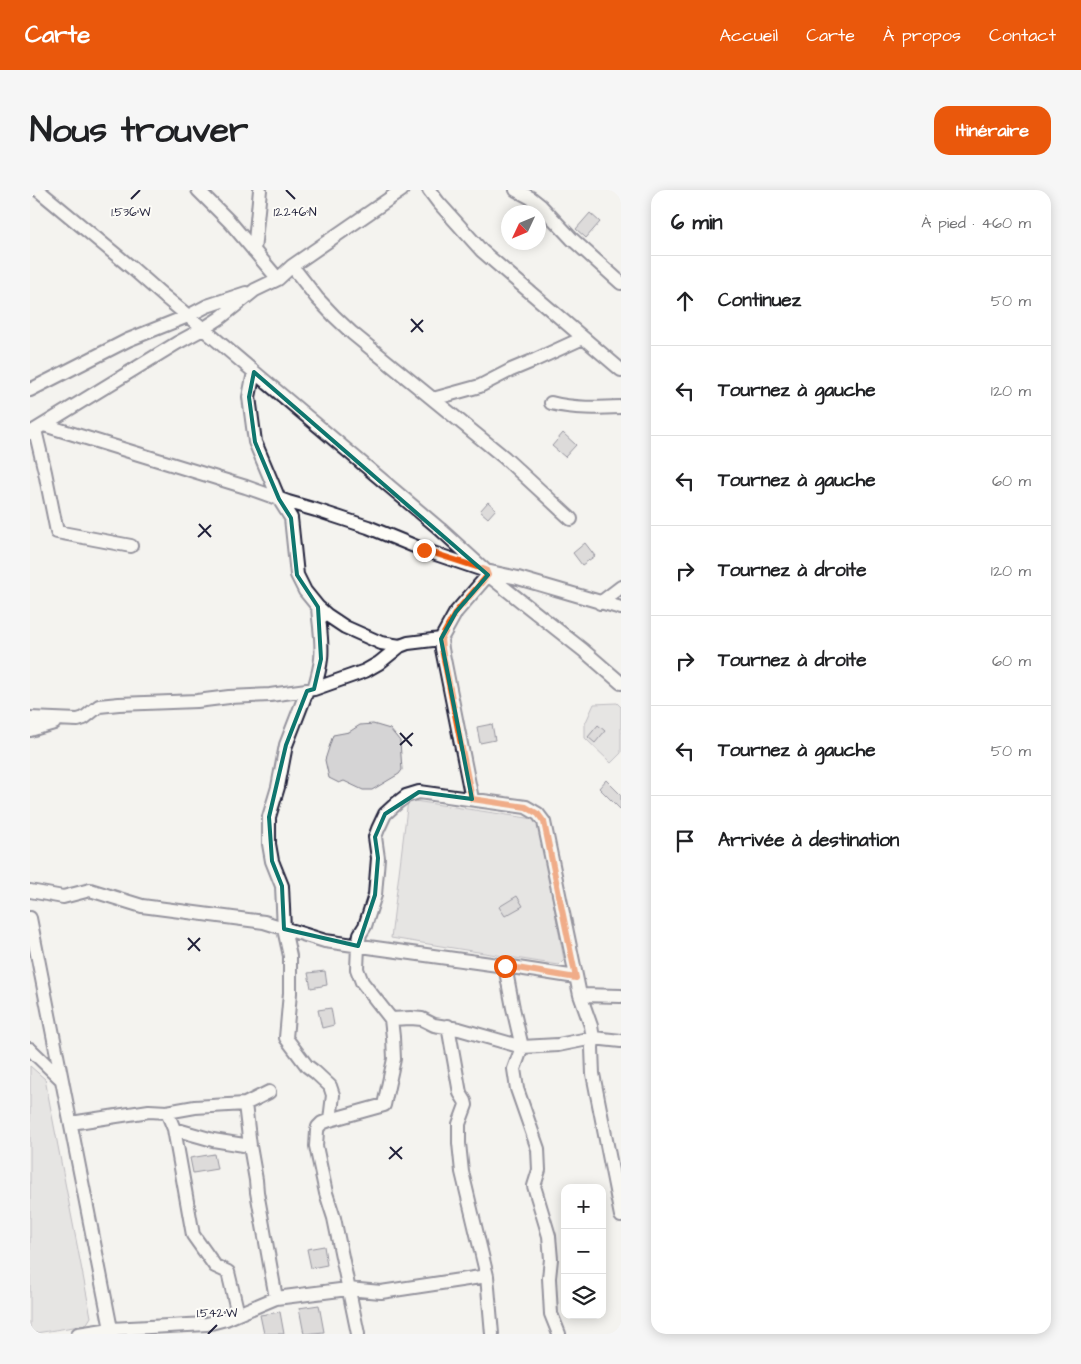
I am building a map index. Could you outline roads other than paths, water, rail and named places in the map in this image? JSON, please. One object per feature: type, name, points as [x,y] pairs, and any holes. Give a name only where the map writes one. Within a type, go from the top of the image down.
[{"type":"street","points":[[38,190],[440,529],[512,595],[583,650],[621,683]]},
{"type":"street","points":[[198,190],[230,222],[278,279]]},
{"type":"street","points":[[254,252],[260,190]]},
{"type":"street","points":[[30,390],[128,340],[188,316],[207,306],[255,290],[278,279],[292,266],[402,190]]},
{"type":"street","points":[[429,190],[482,251],[621,370]]},
{"type":"street","points":[[516,190],[541,206],[572,239],[621,283]]},
{"type":"street","points":[[292,266],[317,298],[352,333],[505,458],[572,519]]},
{"type":"street","points":[[36,429],[177,342],[204,329],[255,290]]},
{"type":"street","points":[[434,399],[480,386],[583,338]]},
{"type":"street","points":[[254,372],[249,397],[255,442],[279,499],[291,518],[297,575],[305,590],[318,607],[337,622],[381,643],[400,646]]},
{"type":"street","points":[[551,403],[576,407],[621,407]]},
{"type":"street","points":[[36,429],[246,487],[368,527],[487,573],[518,578],[621,608]]},
{"type":"street","points":[[36,429],[57,532],[131,546]]},
{"type":"street","points":[[472,799],[441,639],[456,612],[487,573]]},
{"type":"street","points":[[600,603],[621,587]]},
{"type":"street","points":[[318,607],[321,644],[319,673],[286,745],[278,788],[269,818],[269,844],[272,861],[282,886],[284,928],[290,956],[290,993],[286,1038],[307,1066],[330,1086],[333,1095],[330,1120]]},
{"type":"street","points":[[30,718],[78,720],[84,718],[99,706],[105,705],[196,701],[310,690],[365,671],[380,663],[400,646],[408,643],[441,639]]},
{"type":"street","points":[[30,730],[65,720]]},
{"type":"street","points":[[358,1334],[334,1218],[326,1193],[316,1146],[317,1131],[322,1123],[384,1105],[394,1059],[391,1019],[362,982],[357,969],[358,946],[360,934],[375,895],[378,858],[375,837],[385,814],[406,796],[419,792],[526,807],[538,814],[544,822],[576,978],[591,1026],[593,1074],[621,1216]]},
{"type":"street","points":[[30,891],[63,897],[90,890],[142,906],[264,922],[325,941],[505,966],[576,978]]},
{"type":"street","points":[[30,918],[111,1332]]},
{"type":"street","points":[[505,966],[522,1047],[514,1069],[517,1090],[538,1148],[539,1170],[534,1186],[549,1236],[551,1314],[559,1334]]},
{"type":"street","points":[[580,995],[621,996]]},
{"type":"street","points":[[391,1019],[422,1019],[434,1025],[448,1026],[522,1047],[558,1045],[593,1038],[621,1041]]},
{"type":"street","points":[[448,1026],[460,1093],[466,1101],[459,1124],[462,1172],[487,1276],[492,1334]]},
{"type":"street","points":[[30,1049],[62,1080]]},
{"type":"street","points":[[71,1123],[149,1111],[167,1112],[195,1107],[245,1104],[269,1092]]},
{"type":"street","points":[[245,1104],[257,1192],[276,1298]]},
{"type":"street","points":[[167,1112],[174,1129],[193,1235],[215,1266],[228,1272],[238,1314]]},
{"type":"street","points":[[174,1129],[213,1140],[250,1146]]},
{"type":"street","points":[[78,1334],[207,1324],[238,1314],[276,1298],[348,1289],[381,1292],[487,1276]]}]
